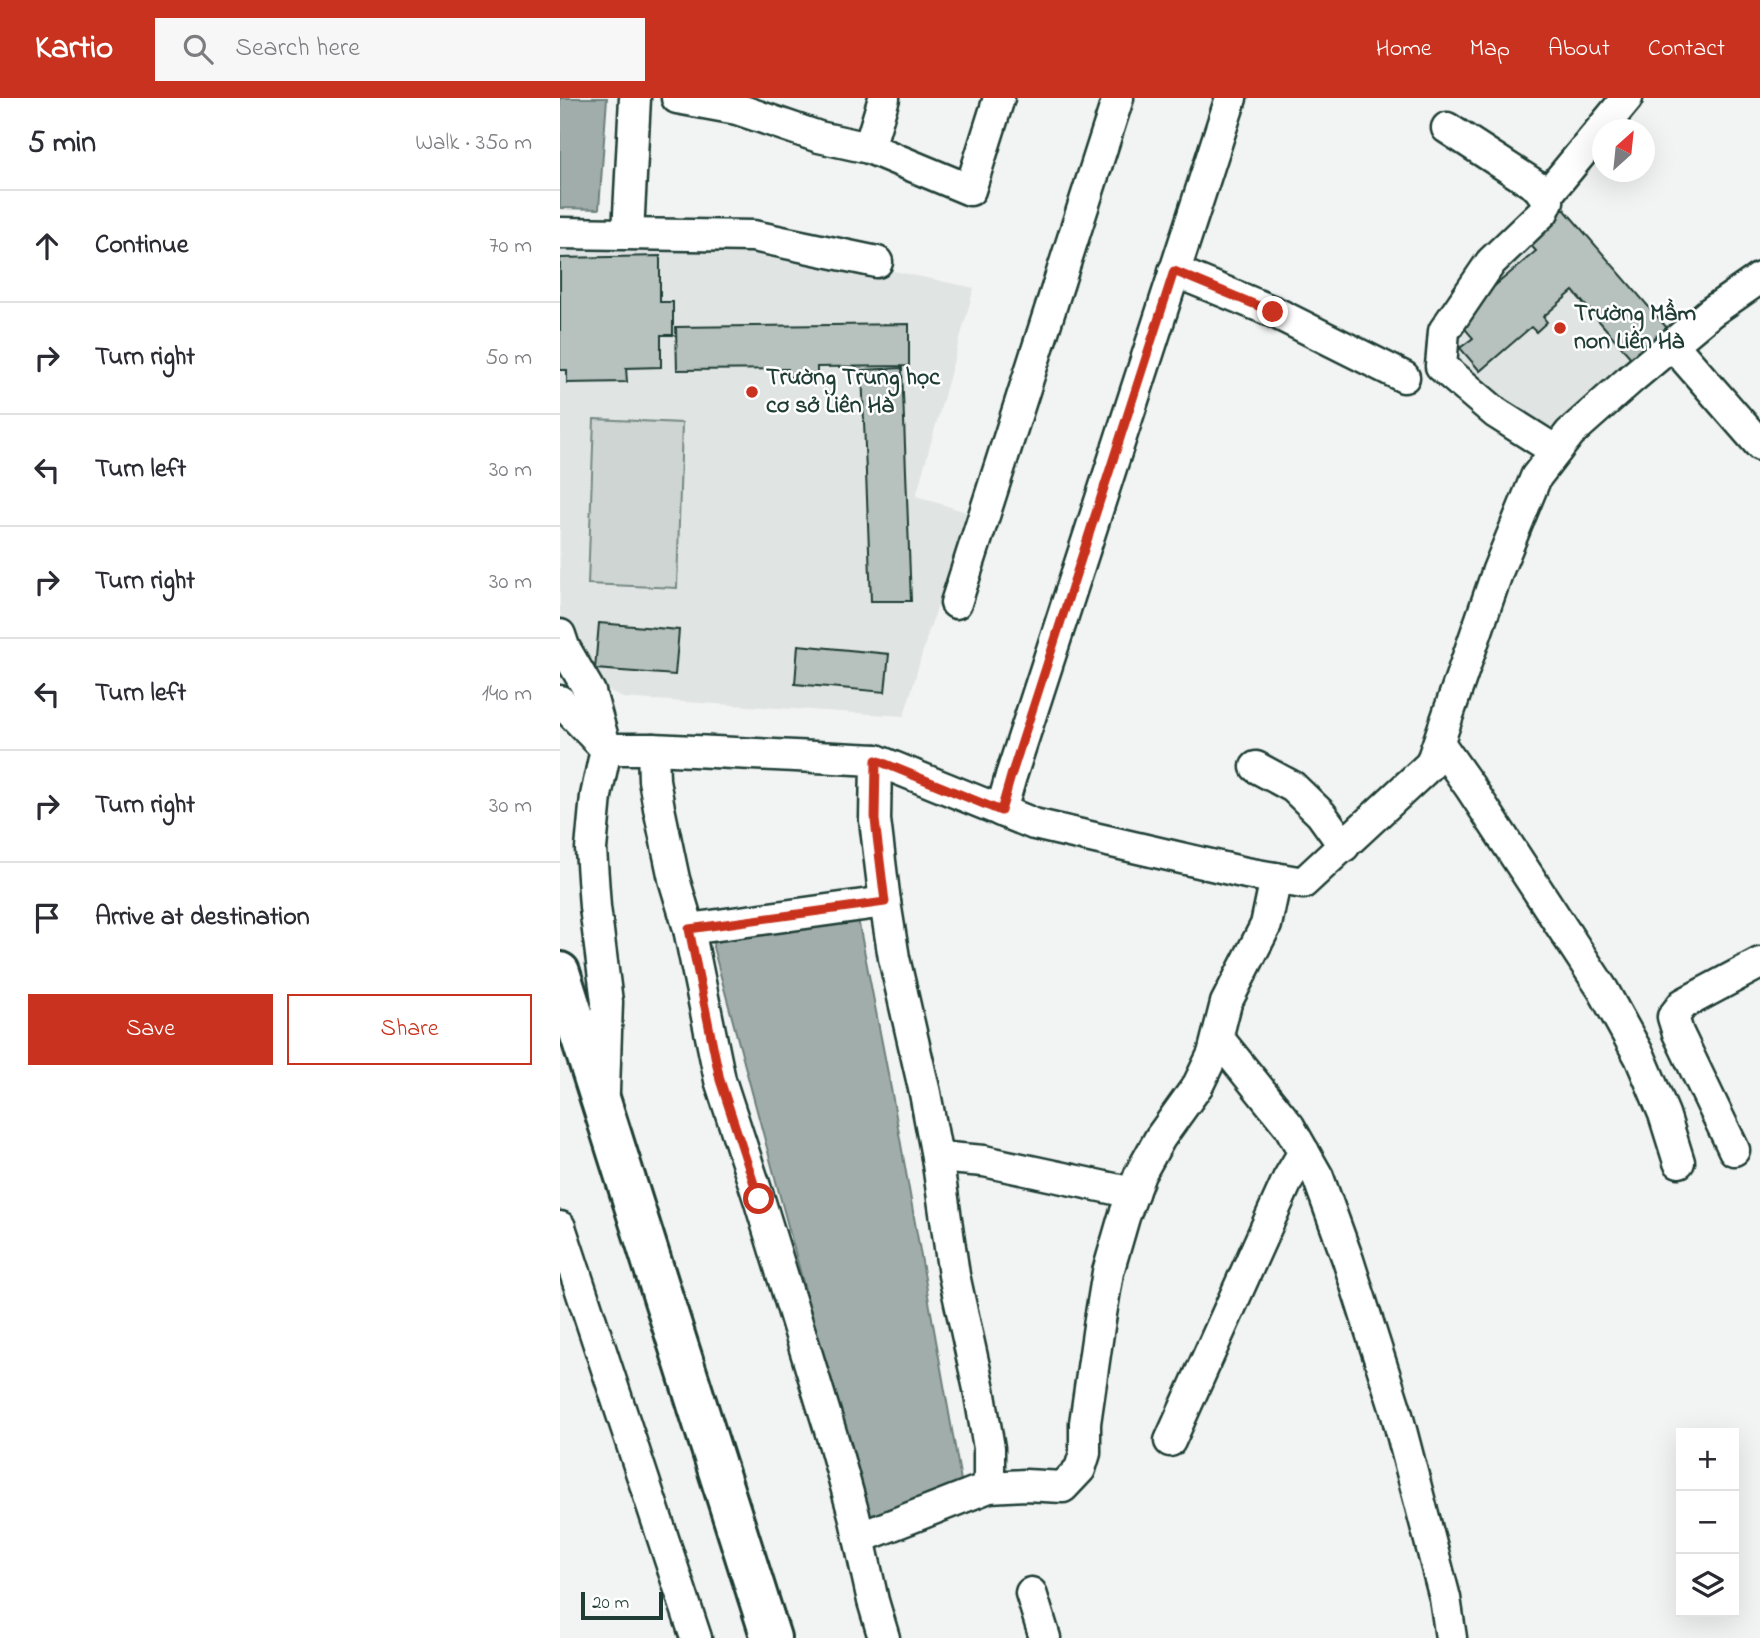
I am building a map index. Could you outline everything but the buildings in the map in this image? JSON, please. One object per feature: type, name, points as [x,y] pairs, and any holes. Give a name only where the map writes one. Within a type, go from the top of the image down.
[{"type":"main road","points":[[560,972],[771,1638]]},
{"type":"street","points":[[628,233],[635,98]]},
{"type":"street","points":[[677,98],[737,109],[819,137],[869,148],[970,190],[999,98]]},
{"type":"street","points":[[869,148],[884,98]]},
{"type":"street","points":[[956,603],[1118,98]]},
{"type":"street","points":[[1001,811],[1231,98]]},
{"type":"street","points":[[1546,196],[1571,169],[1615,101]]},
{"type":"street","points":[[1447,128],[1528,180],[1548,201],[1543,212],[1491,262],[1444,331],[1441,366],[1496,414],[1556,451]]},
{"type":"street","points":[[560,233],[752,236],[877,262]]},
{"type":"street","points":[[1174,271],[1273,312],[1404,377]]},
{"type":"street","points":[[560,701],[606,749],[876,760],[1034,824],[1303,883],[1431,764],[1498,570],[1536,477],[1570,433],[1711,312],[1760,278]]},
{"type":"street","points":[[1672,344],[1760,445]]},
{"type":"street","points":[[560,635],[590,692],[606,749],[596,796],[591,849],[607,1002],[603,1108]]},
{"type":"street","points":[[1439,743],[1603,990],[1640,1057],[1664,1114],[1679,1162]]},
{"type":"street","points":[[653,749],[654,780],[659,807],[674,879],[689,929],[720,1080],[834,1443],[884,1638]]},
{"type":"street","points":[[876,760],[875,820],[885,902],[894,958],[937,1157],[952,1264],[989,1448],[989,1487]]},
{"type":"street","points":[[1256,767],[1293,787],[1321,814],[1344,846]]},
{"type":"street","points":[[859,1538],[989,1487],[1063,1487],[1080,1469],[1085,1453],[1085,1423],[1108,1272],[1133,1193],[1160,1138],[1198,1086],[1218,1038],[1230,995],[1266,925],[1276,878]]},
{"type":"street","points":[[689,929],[885,902]]},
{"type":"street","points":[[1734,1150],[1678,1033],[1673,1017],[1683,1004],[1760,963]]},
{"type":"street","points":[[1218,1038],[1289,1126],[1318,1177],[1382,1363],[1445,1598],[1451,1638]]},
{"type":"street","points":[[1170,1441],[1288,1179],[1304,1152]]},
{"type":"street","points":[[937,1157],[984,1161],[1133,1193]]},
{"type":"street","points":[[560,1227],[696,1638]]},
{"type":"street","points":[[1031,1593],[1045,1638]]},
{"type":"shaded area","points":[[560,98],[607,98],[599,209],[560,208]]},
{"type":"shaded area","name":"Trường Mầm non Liên Hà","points":[[1564,209],[1674,336],[1548,441],[1446,365],[1456,319],[1527,241]]},
{"type":"shaded area","name":"Trường Trung học cơ sở Liên Hà","points":[[750,241],[974,288],[916,496],[972,514],[929,630],[904,716],[623,698],[596,683],[563,625],[560,613],[560,244]]},
{"type":"shaded area","points":[[594,419],[682,423],[677,588],[588,584]]},
{"type":"shaded area","points":[[858,919],[962,1486],[864,1518],[713,947],[714,939]]},
{"type":"place","name":"Trường Mầm non Liên Hà","points":[[1560,328]]},
{"type":"place","name":"Trường Trung học cơ sở Liên Hà","points":[[752,392]]},
{"type":"route","points":[[759,1199],[720,1080],[689,929],[885,902],[875,820],[876,760],[1001,811],[1174,271],[1273,312]]}]
